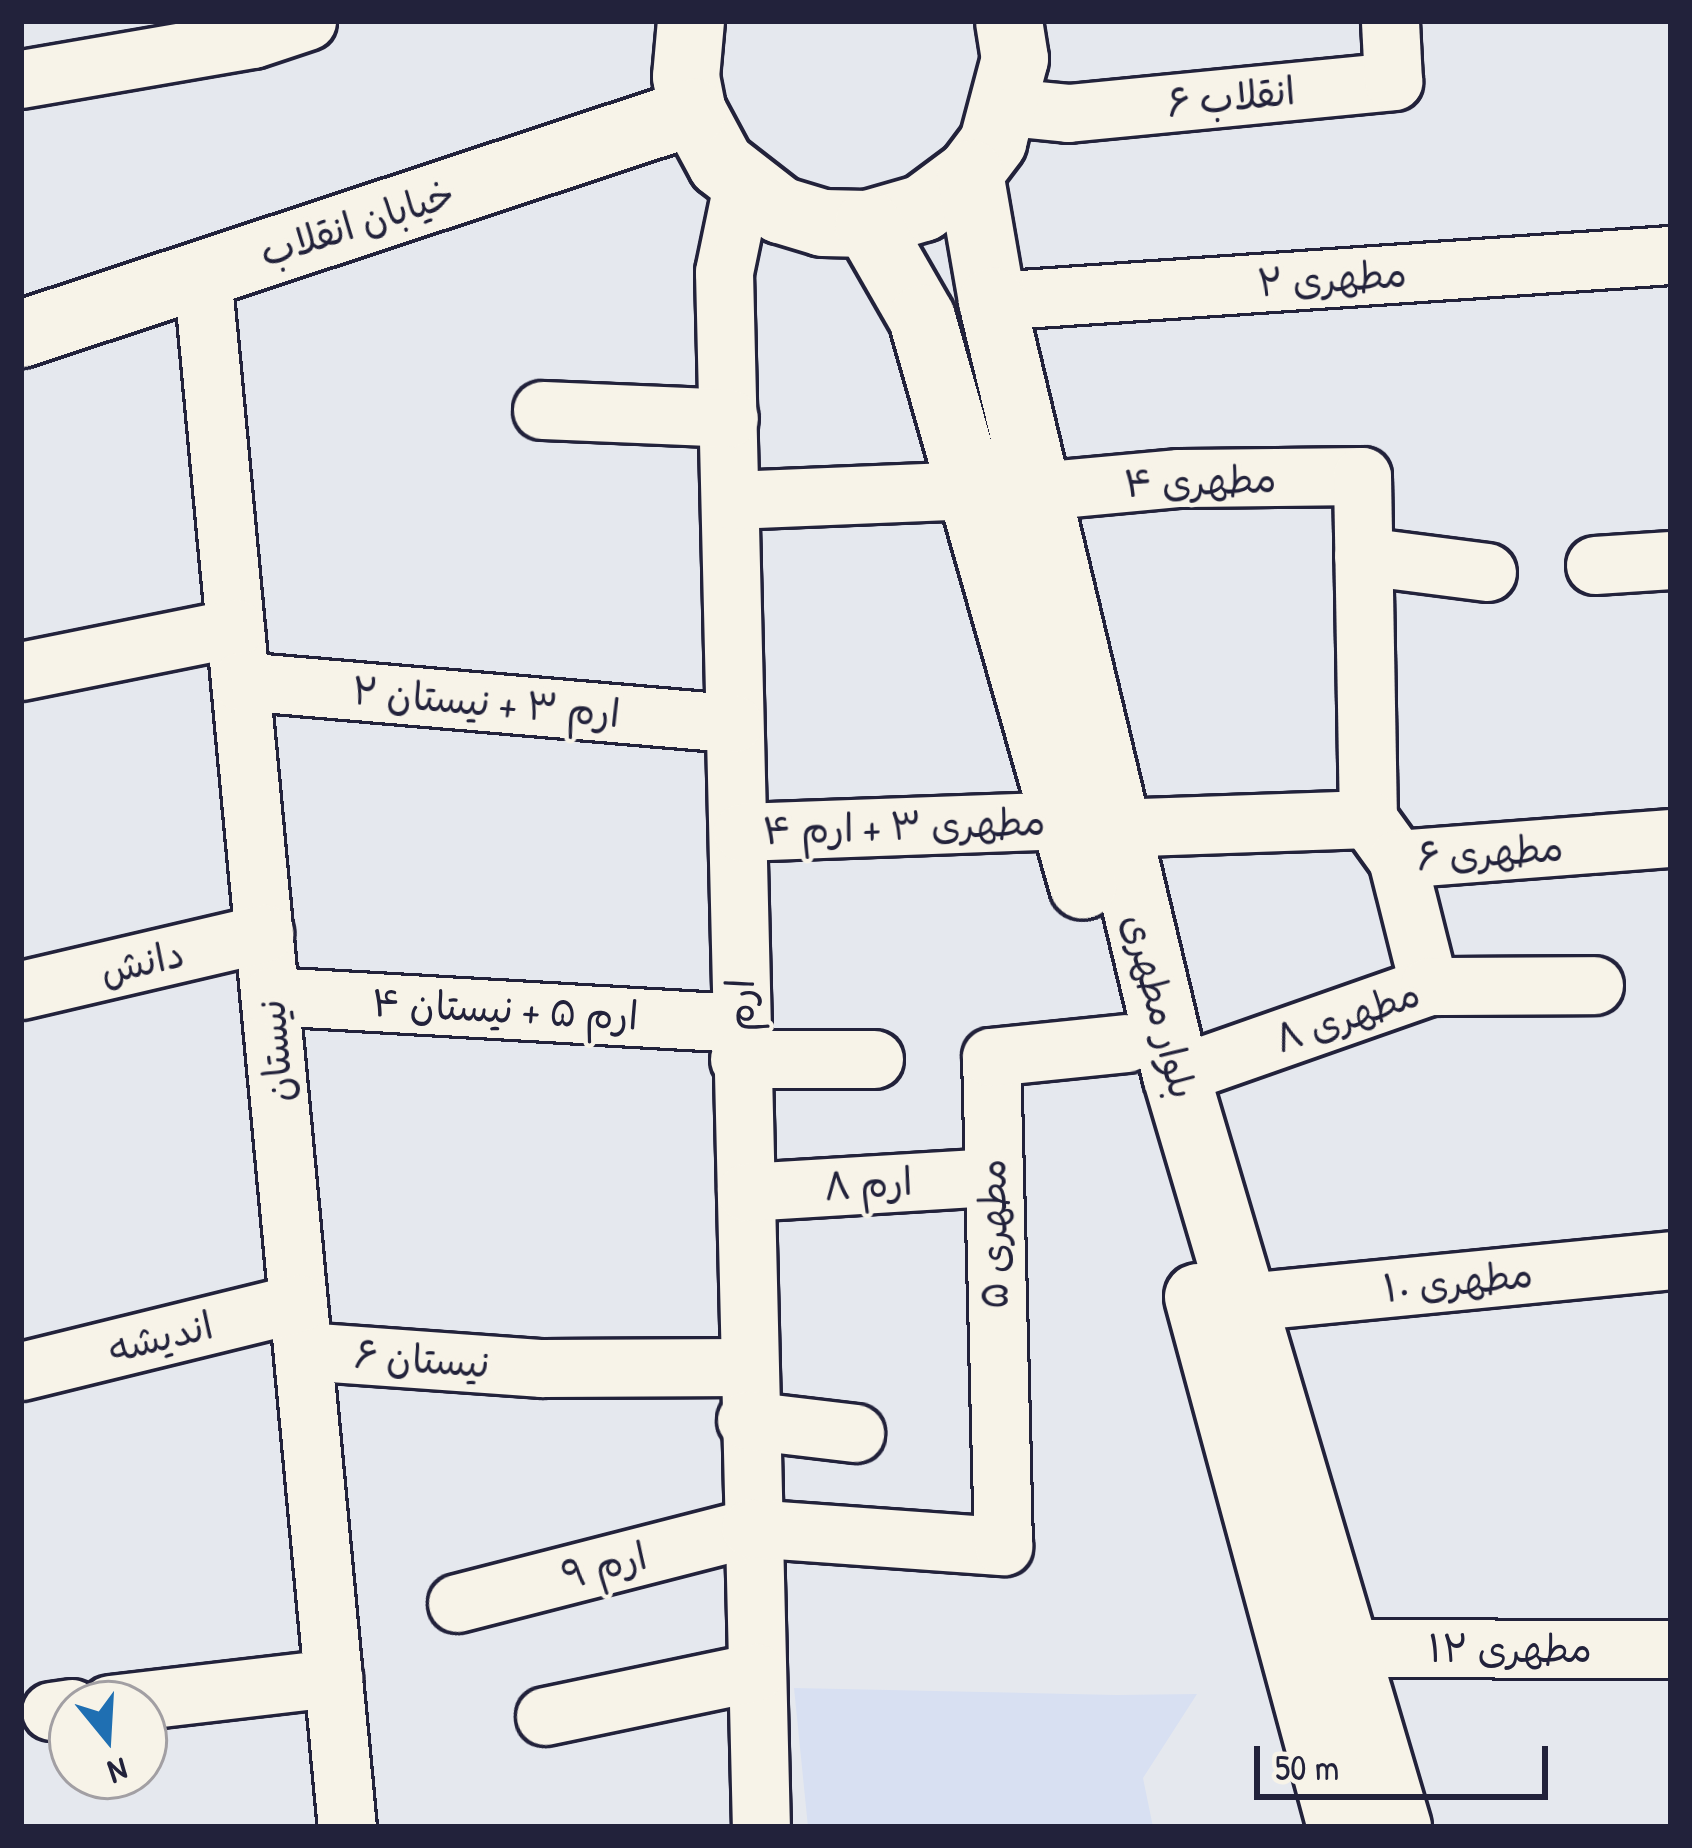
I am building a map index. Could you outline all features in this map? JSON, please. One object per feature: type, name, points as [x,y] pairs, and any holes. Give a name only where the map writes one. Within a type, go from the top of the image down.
[{"type":"main road","points":[[683,28],[693,112],[742,185],[780,210],[823,223],[868,224],[923,208],[970,173],[1008,106],[1015,59],[1009,21]]},
{"type":"main road","name":"خیابان انقلاب","points":[[21,334],[693,112]]},
{"type":"main road","name":"بلوار مطهری","points":[[970,173],[992,301],[1038,490],[1089,824]]},
{"type":"main road","name":"بلوار مطهری","points":[[868,224],[922,318],[974,490],[1089,824],[1341,1827]]},
{"type":"main road","name":"بلوار مطهری","points":[[1151,1059],[1245,1302],[1398,1827]]},
{"type":"street","points":[[21,79],[102,41],[253,39],[307,21]]},
{"type":"street","name":"انقلاب ۶","points":[[1008,106],[1068,113],[1393,81],[1390,21]]},
{"type":"street","name":"ارم","points":[[742,185],[724,272],[733,723],[742,832],[739,1041],[761,1827]]},
{"type":"street","name":"مطهری ۲","points":[[992,301],[1671,255]]},
{"type":"street","name":"نیستان","points":[[202,274],[347,1827]]},
{"type":"street","points":[[542,410],[729,418]]},
{"type":"street","name":"مطهری ۴","points":[[1038,490],[1179,478],[1362,476],[1363,556]]},
{"type":"street","points":[[732,500],[974,490]]},
{"type":"street","points":[[1429,986],[1382,839],[1363,556],[1487,572]]},
{"type":"street","points":[[1594,565],[1671,560]]},
{"type":"street","name":"ارم ۳ + نیستان ۲","points":[[21,671],[237,655],[733,723]]},
{"type":"street","name":"مطهری ۳ + ارم ۴","points":[[742,832],[1089,824]]},
{"type":"street","name":"مطهری ۶","points":[[1089,824],[1382,839],[1671,838]]},
{"type":"street","name":"دانش","points":[[21,990],[264,933]]},
{"type":"street","name":"مطهری ۸","points":[[1151,1059],[1429,986],[1594,985]]},
{"type":"street","name":"ارم ۵ + نیستان ۴","points":[[269,996],[739,1041],[874,1059]]},
{"type":"street","name":"مطهری ۵","points":[[1003,1546],[990,1177],[991,1057],[1151,1059]]},
{"type":"street","name":"ارم ۸","points":[[746,1192],[990,1177]]},
{"type":"street","name":"مطهری ۱۰","points":[[1245,1302],[1671,1260]]},
{"type":"street","name":"نیستان ۶","points":[[300,1327],[542,1367],[746,1393],[855,1433]]},
{"type":"street","name":"اندیشه","points":[[21,1371],[300,1327]]},
{"type":"street","name":"ارم ۹","points":[[457,1603],[750,1528],[1003,1546]]},
{"type":"street","name":"مطهری ۱۲","points":[[1349,1648],[1671,1649]]},
{"type":"street","points":[[544,1716],[755,1672]]},
{"type":"street","points":[[168,1697],[333,1678]]},
{"type":"shaded area","points":[[794,1688],[1197,1694],[1143,1778],[1153,1827],[808,1827]]}]
